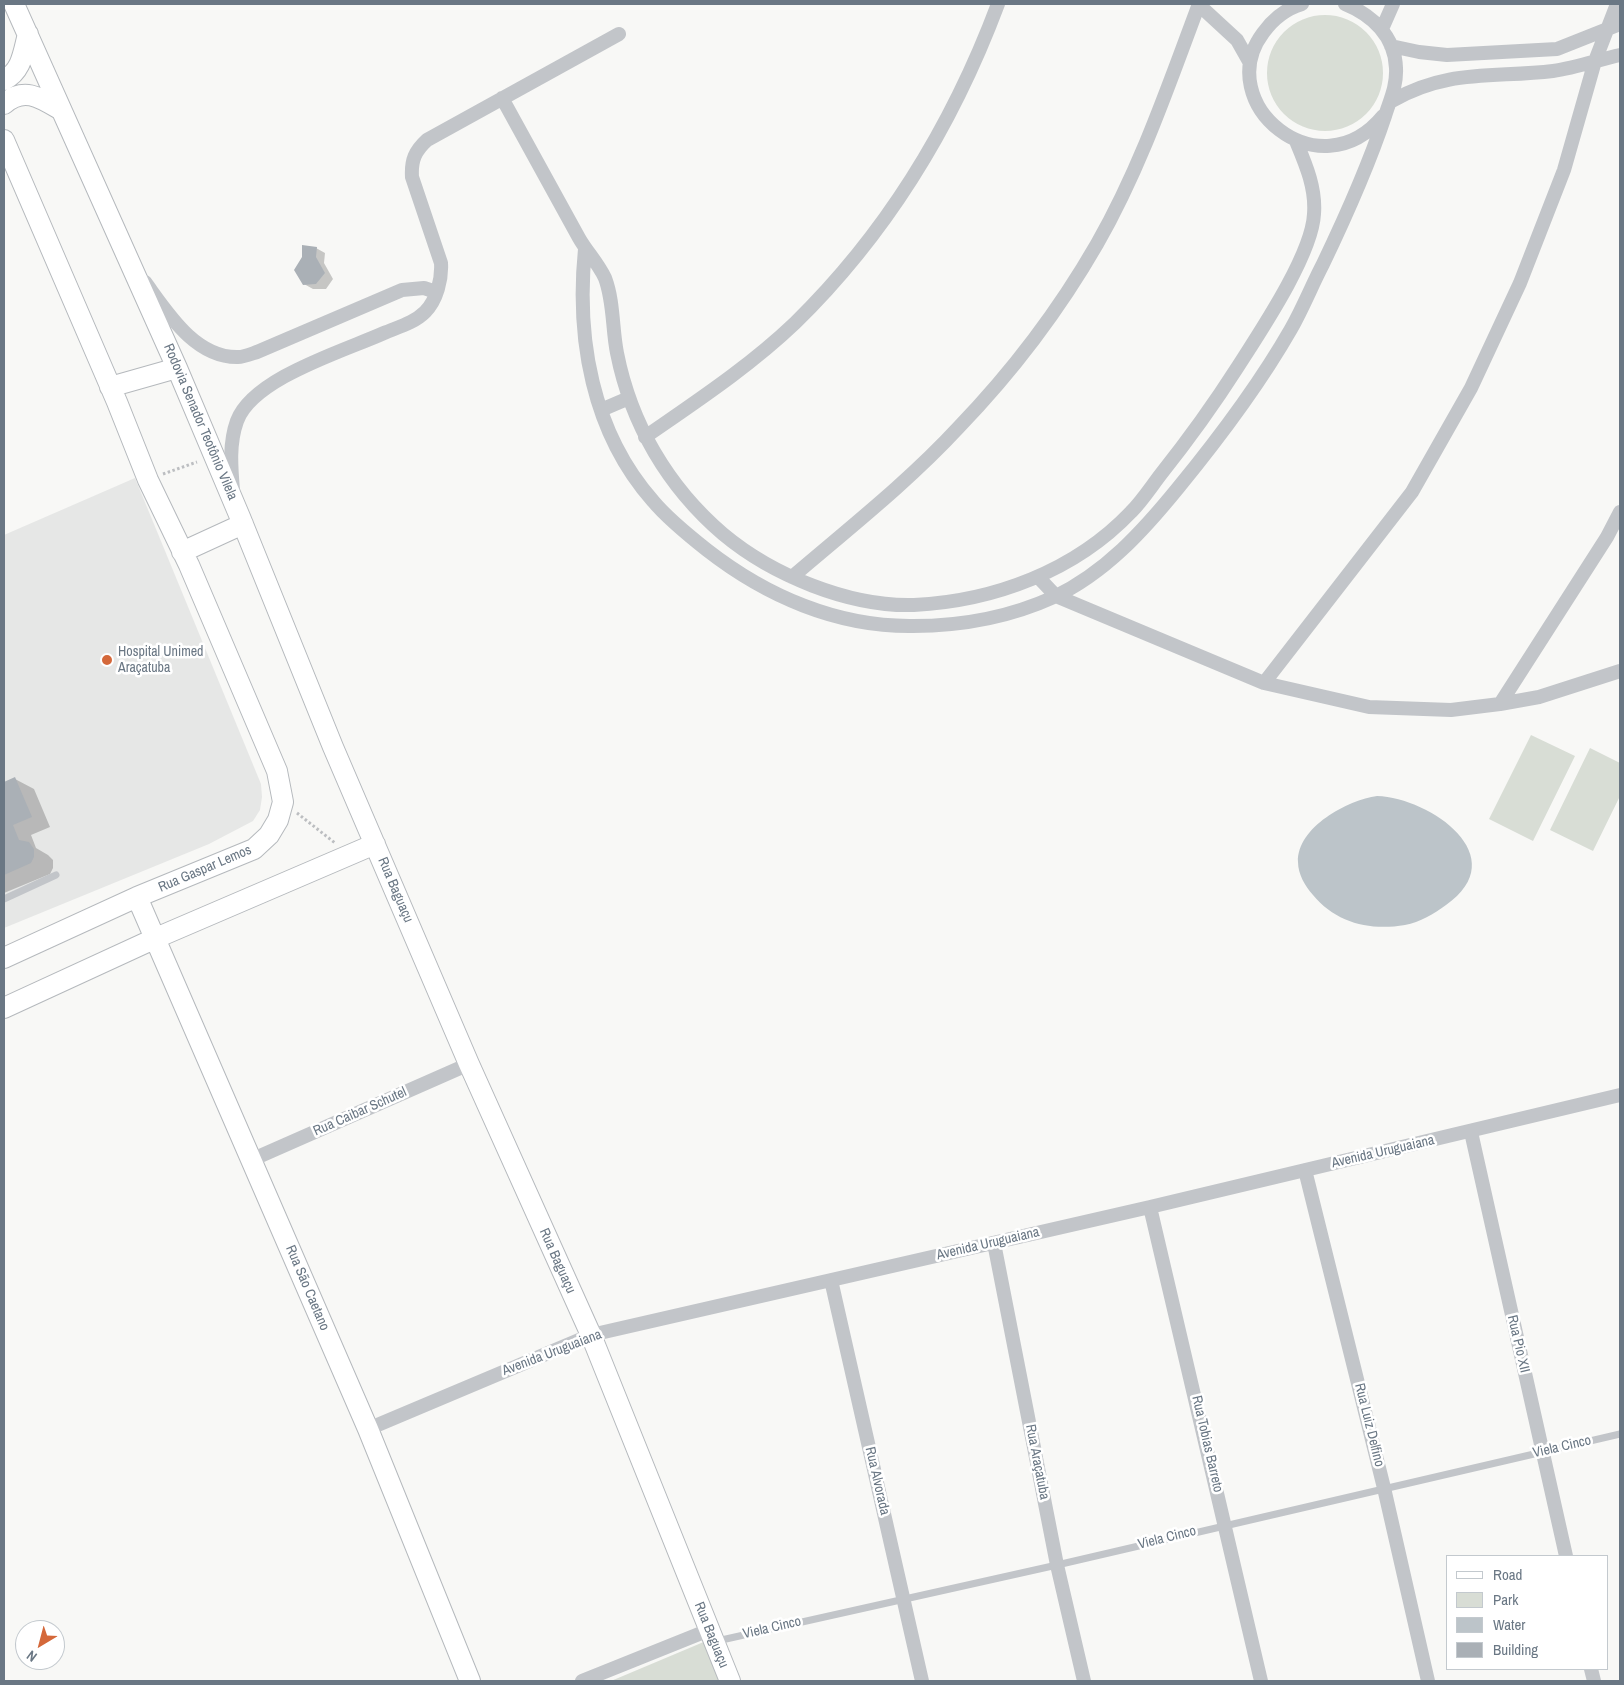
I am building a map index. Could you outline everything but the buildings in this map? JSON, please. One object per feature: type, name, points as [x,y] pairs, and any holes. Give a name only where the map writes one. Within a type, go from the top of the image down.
[{"type":"main road","name":"Rodovia Senador Teotônio Vilela","points":[[14,4],[177,368],[375,844]]},
{"type":"main road","points":[[4,80],[12,76],[20,67],[28,34]]},
{"type":"main road","points":[[4,104],[22,94],[36,95],[60,110]]},
{"type":"main road","points":[[4,140],[148,480],[235,671],[277,771],[283,802]]},
{"type":"main road","points":[[110,387],[177,368]]},
{"type":"main road","points":[[182,552],[243,524]]},
{"type":"main road","name":"Rua Gaspar Lemos","points":[[4,958],[137,897],[254,849],[269,835],[278,820],[283,802]]},
{"type":"main road","points":[[4,1008],[156,938],[375,844]]},
{"type":"main road","name":"Rua Baguaçu","points":[[375,844],[470,1064],[591,1335],[730,1681]]},
{"type":"main road","name":"Rua São Caetano","points":[[137,897],[368,1429],[470,1681]]},
{"type":"street","points":[[645,437],[742,368],[794,324],[838,279],[916,175],[951,113],[979,53],[998,4]]},
{"type":"street","points":[[792,577],[900,484],[958,429],[1009,370],[1056,308],[1097,244],[1132,172],[1199,4],[1237,40],[1250,63]]},
{"type":"street","points":[[1302,4],[1292,7],[1272,21],[1257,40],[1250,63],[1251,87],[1260,110],[1276,128],[1296,141],[1316,146],[1337,145],[1356,139],[1373,127],[1389,106],[1422,85],[1449,78],[1554,70],[1620,54]]},
{"type":"street","points":[[585,249],[581,292],[585,346],[601,410],[620,454],[652,501],[693,539],[737,573],[786,600],[840,618],[895,626],[951,626],[997,618],[1056,596],[1103,567],[1142,533],[1246,400],[1291,329],[1361,179],[1396,83],[1396,64],[1392,46],[1382,28],[1363,11],[1345,4]]},
{"type":"street","points":[[1382,28],[1393,4]]},
{"type":"street","points":[[1264,683],[1412,492],[1472,388],[1520,283],[1564,170],[1595,61],[1614,26],[1618,4]]},
{"type":"street","points":[[1392,46],[1419,52],[1447,55],[1557,49],[1614,26]]},
{"type":"street","points":[[234,503],[231,449],[237,420],[254,396],[280,378],[415,320],[433,302],[441,276],[441,263],[414,185],[412,164],[416,150],[427,140],[619,34]]},
{"type":"street","points":[[502,98],[585,249],[595,260],[608,286],[614,337],[621,373],[629,398],[645,437],[669,476],[695,507],[740,546],[792,577],[831,592],[871,601],[912,605],[998,591],[1039,578],[1103,537],[1132,512],[1194,430],[1265,324],[1310,238],[1314,216],[1310,177],[1296,141]]},
{"type":"street","points":[[126,255],[167,312],[194,341],[214,353],[238,357],[256,352],[402,290],[424,288],[436,292]]},
{"type":"street","points":[[601,410],[629,398]]},
{"type":"street","points":[[1500,704],[1607,537],[1620,512]]},
{"type":"street","points":[[726,564],[740,546]]},
{"type":"street","points":[[1039,578],[1056,596],[1264,683],[1369,707],[1451,710],[1500,704],[1540,697],[1620,671]]},
{"type":"street","name":"Rua Caibar Schutel","points":[[251,1160],[470,1064]]},
{"type":"street","name":"Avenida Uruguaiana","points":[[368,1429],[591,1335],[1150,1207],[1620,1095]]},
{"type":"street","name":"Rua Pio XII","points":[[1471,1132],[1566,1555]]},
{"type":"street","name":"Rua Luiz Delfino","points":[[1305,1170],[1384,1488],[1428,1681]]},
{"type":"street","name":"Rua Tobias Barreto","points":[[1150,1207],[1226,1524],[1261,1681]]},
{"type":"street","name":"Rua Araçatuba","points":[[994,1243],[1057,1565],[1084,1681]]},
{"type":"street","name":"Rua Alvorada","points":[[831,1280],[922,1681]]},
{"type":"street","name":"Viela Cinco","points":[[582,1681],[712,1636]]},
{"type":"lane","points":[[4,899],[56,875]]},
{"type":"lane","name":"Viela Cinco","points":[[712,1636],[1057,1565],[1226,1524],[1620,1434]]},
{"type":"path","points":[[148,480],[214,455]]},
{"type":"path","points":[[283,802],[350,854]]},
{"type":"shaded area","name":"Hospital Unimed Araçatuba","points":[[135,478],[261,784],[260,810],[253,821],[209,844],[4,928],[4,535]]},
{"type":"green space","points":[[1325,15],[1347,19],[1366,32],[1379,51],[1383,73],[1379,95],[1366,114],[1347,127],[1325,131],[1303,127],[1284,114],[1271,95],[1267,73],[1271,51],[1284,32],[1303,19]]},
{"type":"green space","points":[[1531,735],[1575,756],[1533,841],[1489,819]]},
{"type":"green space","points":[[1590,748],[1620,763],[1620,796],[1593,851],[1550,830]]},
{"type":"green space","points":[[706,1641],[722,1681],[611,1681]]},
{"type":"water","points":[[1377,796],[1398,799],[1420,807],[1441,819],[1458,833],[1469,850],[1472,868],[1465,887],[1437,912],[1411,924],[1392,927],[1367,926],[1343,918],[1322,905],[1305,884],[1299,871],[1300,849],[1306,837],[1315,827],[1339,809]]},
{"type":"place","name":"Hospital Unimed Araçatuba","points":[[107,660]]}]
